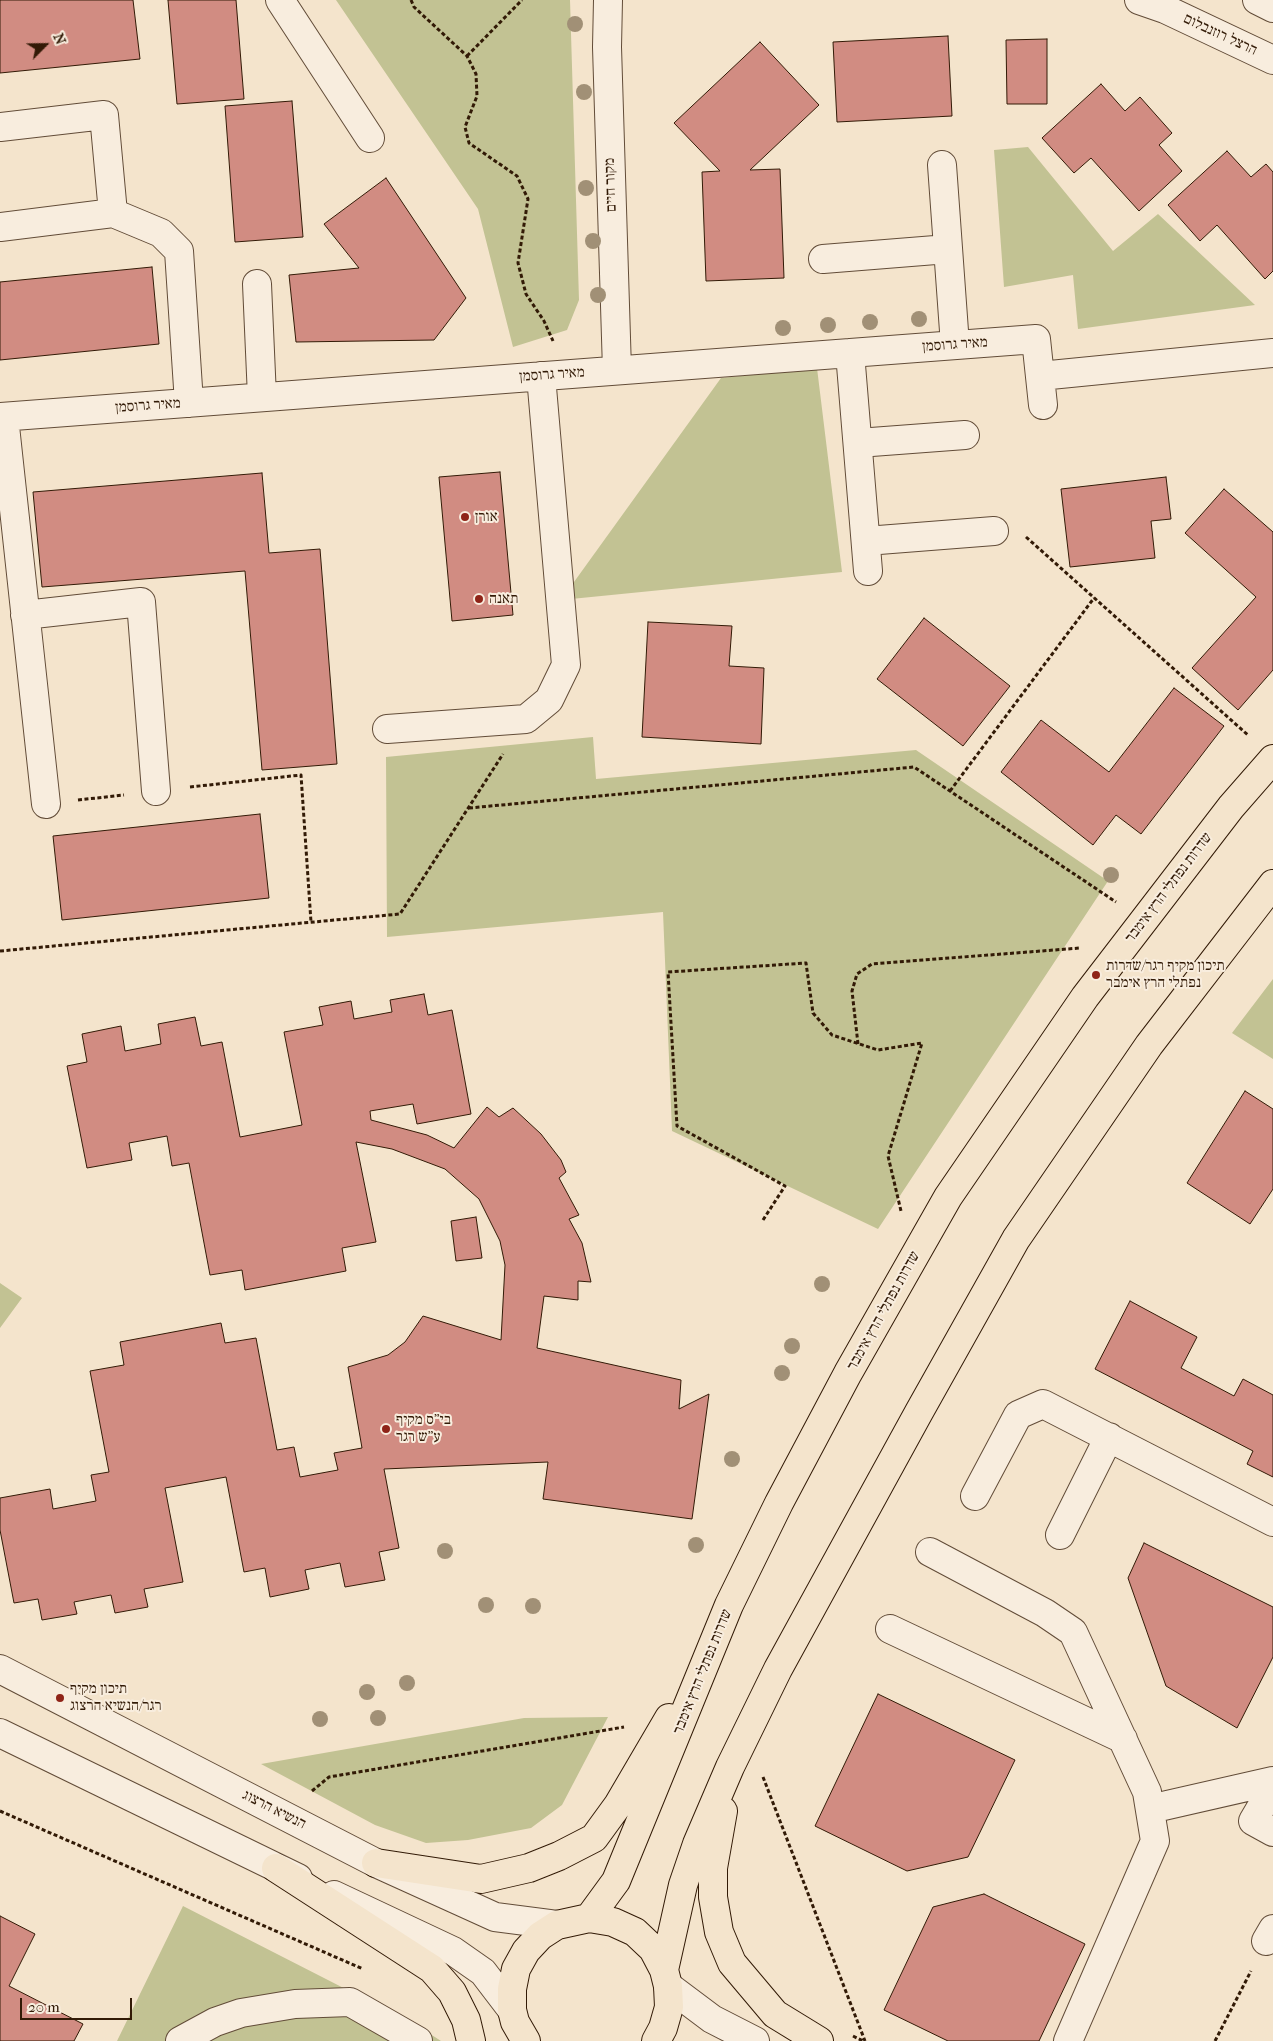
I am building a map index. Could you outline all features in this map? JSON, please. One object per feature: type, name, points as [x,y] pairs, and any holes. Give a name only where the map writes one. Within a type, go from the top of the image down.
[{"type":"main road","name":"שדרות נפתלי הרץ אימבר","points":[[589,1918],[616,1881],[729,1605],[779,1502],[948,1197],[1085,998],[1231,807],[1273,759]]},
{"type":"main road","points":[[656,2041],[663,2028],[668,2007],[666,1978],[683,1884],[697,1844],[730,1767],[778,1669],[1016,1239],[1149,1045],[1273,884]]},
{"type":"main road","points":[[376,1863],[481,1879],[529,1868],[559,1856],[594,1838],[618,1805],[716,1639]]},
{"type":"main road","points":[[730,1767],[713,1868],[713,1897],[719,1932],[732,1963],[775,2014],[819,2041]]},
{"type":"main road","points":[[276,1868],[432,1969],[452,1992],[466,2020],[471,2041]]},
{"type":"main road","points":[[520,2032],[512,1989],[516,1969],[526,1951],[540,1936],[557,1925],[589,1918],[613,1922],[635,1932],[653,1949],[666,1978]]},
{"type":"street","points":[[280,0],[370,138]]},
{"type":"street","name":"מקור חיים","points":[[608,0],[607,47],[617,370]]},
{"type":"street","name":"הרצל רוזנבלום","points":[[1139,0],[1165,9],[1273,60]]},
{"type":"street","points":[[1257,0],[1273,8]]},
{"type":"street","points":[[0,128],[104,115],[113,213]]},
{"type":"street","points":[[942,165],[956,344]]},
{"type":"street","points":[[0,227],[113,213],[161,233],[179,251],[189,403]]},
{"type":"street","points":[[823,259],[948,249]]},
{"type":"street","points":[[257,284],[262,398]]},
{"type":"street","name":"מאיר גרוסמן","points":[[2,417],[1036,339],[1043,405]]},
{"type":"street","points":[[850,353],[868,571]]},
{"type":"street","points":[[1040,376],[1273,354]]},
{"type":"street","points":[[387,729],[526,719],[549,700],[566,665],[542,376]]},
{"type":"street","points":[[2,417],[46,804]]},
{"type":"street","points":[[858,443],[965,435]]},
{"type":"street","points":[[866,541],[994,531]]},
{"type":"street","points":[[25,615],[140,602],[156,791]]},
{"type":"street","points":[[975,1496],[1018,1415],[1043,1404],[1273,1522]]},
{"type":"street","points":[[1060,1535],[1109,1437]]},
{"type":"street","points":[[930,1552],[1045,1613],[1073,1632],[1147,1792],[1155,1842],[1068,2041]]},
{"type":"street","points":[[890,1628],[1122,1739]]},
{"type":"street","name":"הנשיא הרצוג","points":[[0,1669],[376,1863],[495,1917],[557,1925]]},
{"type":"street","points":[[0,1733],[276,1868],[453,1951],[483,1972],[520,2032]]},
{"type":"street","points":[[1150,1809],[1273,1781]]},
{"type":"street","points":[[1263,1826],[1273,1787]]},
{"type":"street","points":[[666,1978],[712,2019],[755,2041]]},
{"type":"street","points":[[180,2041],[215,2022],[241,2013],[295,2004],[340,2002],[350,2002],[418,2041]]},
{"type":"path","points":[[411,0],[414,7],[467,56],[476,74],[477,96],[465,127],[470,143],[517,176],[528,200],[518,263],[526,294],[544,321],[568,374]]},
{"type":"path","points":[[467,56],[522,0]]},
{"type":"path","points":[[994,531],[1018,530],[1251,738]]},
{"type":"path","points":[[950,791],[1094,598]]},
{"type":"path","points":[[0,951],[400,914],[526,719]]},
{"type":"path","points":[[469,808],[914,767],[1144,921]]},
{"type":"path","points":[[301,775],[311,922]]},
{"type":"path","points":[[858,1044],[852,991],[857,974],[872,964],[1125,945]]},
{"type":"path","points":[[763,1220],[784,1186],[677,1126],[668,972],[806,964],[813,1012],[832,1035],[878,1050],[922,1043],[888,1156],[912,1260]]},
{"type":"path","points":[[281,1814],[330,1778],[626,1726],[662,1732]]},
{"type":"path","points":[[746,1735],[865,2041]]},
{"type":"path","points":[[0,1811],[365,1970]]},
{"type":"path","points":[[1215,2041],[1270,1935]]},
{"type":"green space","points":[[336,0],[570,0],[579,300],[567,330],[513,347],[478,209]]},
{"type":"green space","points":[[1028,147],[1113,251],[1158,214],[1255,305],[1078,329],[1073,275],[1004,287],[994,150]]},
{"type":"green space","points":[[817,368],[842,572],[561,600],[721,378]]},
{"type":"green space","points":[[593,737],[596,779],[916,750],[1108,881],[878,1229],[672,1131],[663,912],[387,937],[386,757]]},
{"type":"green space","points":[[1273,979],[1273,1059],[1232,1033]]},
{"type":"green space","points":[[0,1283],[22,1298],[0,1328]]},
{"type":"green space","points":[[608,1717],[562,1805],[531,1828],[468,1840],[426,1843],[375,1825],[261,1764],[524,1718]]},
{"type":"green space","points":[[183,1906],[418,2026],[441,2041],[117,2041]]},
{"type":"building","points":[[0,0],[133,0],[140,59],[0,73]]},
{"type":"building","points":[[168,0],[236,0],[244,99],[177,104]]},
{"type":"building","points":[[948,36],[952,116],[837,122],[833,42]]},
{"type":"building","points":[[1047,39],[1047,104],[1007,104],[1006,40]]},
{"type":"building","points":[[760,42],[819,105],[750,170],[780,169],[784,278],[706,281],[702,172],[720,171],[674,123]]},
{"type":"building","points":[[1101,84],[1125,111],[1140,97],[1172,133],[1159,145],[1182,171],[1139,211],[1091,158],[1074,173],[1042,138]]},
{"type":"building","points":[[292,101],[303,237],[235,242],[225,106]]},
{"type":"building","points":[[1227,151],[1251,177],[1266,164],[1273,172],[1273,271],[1265,279],[1217,225],[1200,241],[1168,205]]},
{"type":"building","points":[[386,178],[466,298],[434,340],[296,342],[289,275],[359,268],[324,224]]},
{"type":"building","points":[[152,267],[159,344],[0,360],[0,282]]},
{"type":"building","points":[[500,472],[513,615],[452,621],[439,477]]},
{"type":"building","points":[[262,473],[269,553],[320,549],[337,764],[262,770],[245,571],[42,587],[33,492]]},
{"type":"building","points":[[1166,477],[1171,519],[1151,521],[1155,558],[1070,567],[1061,489]]},
{"type":"building","points":[[1224,489],[1273,532],[1273,670],[1238,710],[1192,668],[1256,597],[1185,533]]},
{"type":"building","points":[[924,618],[1010,686],[963,746],[877,679]]},
{"type":"building","points":[[648,622],[732,626],[729,666],[764,668],[761,744],[642,737]]},
{"type":"building","points":[[1174,688],[1224,726],[1141,834],[1116,815],[1093,845],[1001,772],[1041,720],[1109,772]]},
{"type":"building","points":[[260,814],[269,898],[62,920],[53,836]]},
{"type":"building","points":[[424,994],[428,1015],[452,1010],[471,1114],[417,1124],[413,1104],[370,1111],[371,1120],[427,1135],[454,1148],[487,1107],[499,1117],[513,1108],[541,1134],[561,1160],[566,1172],[559,1178],[579,1215],[569,1219],[582,1243],[591,1282],[578,1281],[578,1300],[544,1296],[537,1348],[681,1380],[679,1409],[709,1394],[692,1519],[543,1499],[548,1462],[384,1469],[399,1548],[379,1552],[385,1580],[345,1587],[340,1563],[305,1570],[309,1589],[270,1597],[265,1568],[244,1572],[226,1477],[165,1488],[183,1582],[144,1589],[148,1607],[115,1613],[111,1595],[74,1602],[77,1614],[42,1620],[38,1599],[14,1603],[0,1530],[0,1498],[50,1489],[53,1509],[96,1501],[91,1475],[109,1472],[90,1371],[124,1365],[120,1342],[221,1323],[225,1343],[256,1338],[277,1450],[294,1447],[300,1477],[338,1470],[334,1453],[362,1448],[348,1367],[388,1355],[405,1342],[423,1316],[501,1340],[505,1265],[500,1241],[479,1199],[445,1169],[392,1149],[356,1142],[376,1242],[342,1248],[346,1271],[245,1290],[242,1270],[210,1275],[189,1163],[172,1166],[167,1136],[129,1143],[132,1160],[87,1168],[67,1066],[87,1062],[82,1034],[121,1026],[125,1051],[161,1044],[158,1024],[195,1017],[201,1046],[222,1042],[240,1137],[302,1125],[284,1032],[323,1025],[319,1007],[351,1001],[354,1019],[392,1012],[390,1000]]},
{"type":"building","points":[[1245,1091],[1273,1109],[1273,1189],[1250,1224],[1187,1183]]},
{"type":"building","points":[[476,1217],[482,1258],[456,1261],[451,1221]]},
{"type":"building","points":[[1130,1301],[1197,1337],[1181,1368],[1234,1396],[1243,1379],[1273,1395],[1273,1477],[1247,1464],[1253,1451],[1095,1369]]},
{"type":"building","points":[[1144,1543],[1273,1607],[1273,1657],[1237,1728],[1166,1686],[1128,1578]]},
{"type":"building","points":[[878,1694],[1015,1760],[968,1857],[907,1871],[815,1826]]},
{"type":"building","points":[[984,1894],[1085,1944],[1039,2041],[948,2041],[884,2010],[933,1907]]},
{"type":"building","points":[[0,1916],[35,1934],[9,1986],[83,2024],[74,2041],[0,2041]]},
{"type":"place","name":"אורן","points":[[465,517]]},
{"type":"place","name":"תאנה","points":[[479,599]]},
{"type":"place","name":"תיכון מקיף רגר/שדרות נפתלי הרץ אימבר","points":[[1096,975]]},
{"type":"place","name":"בי\"ס מקיף ע\"ש רגר","points":[[386,1429]]},
{"type":"place","name":"תיכון מקיף רגר/הנשיא הרצוג","points":[[60,1698]]}]
